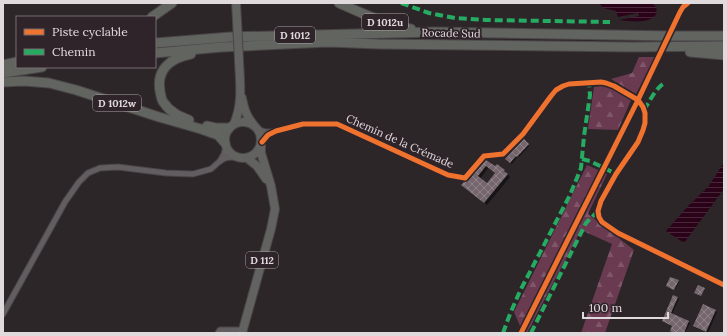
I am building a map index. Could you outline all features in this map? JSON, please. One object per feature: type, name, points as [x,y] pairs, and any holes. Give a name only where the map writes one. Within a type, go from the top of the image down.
[{"type":"highway","points":[[153,16],[172,3]]},
{"type":"highway","name":"D 1012u","points":[[339,3],[376,20],[404,28],[434,32]]},
{"type":"highway","name":"Rocade Sud","points":[[156,43],[230,37],[434,32],[724,36]]},
{"type":"highway","name":"Rocade Sud","points":[[156,52],[328,42],[632,47],[640,50],[664,49]]},
{"type":"highway","points":[[664,49],[724,46]]},
{"type":"highway","points":[[222,47],[181,56],[169,63],[162,72],[159,84],[162,102],[178,116],[204,126],[216,128],[232,126]]},
{"type":"highway","points":[[664,49],[724,55]]},
{"type":"highway","points":[[3,65],[16,62]]},
{"type":"highway","points":[[3,73],[36,68]]},
{"type":"highway","name":"D 1012w","points":[[3,82],[24,81],[49,83],[76,90],[218,135],[226,145]]},
{"type":"main road","points":[[236,3],[241,93],[248,117],[261,134],[261,144],[256,154],[247,158],[238,158],[233,155],[226,145],[225,138],[226,133],[232,126],[238,114],[241,93]]},
{"type":"main road","points":[[232,126],[248,122],[256,127]]},
{"type":"main road","name":"D 112","points":[[242,331],[275,209],[271,186],[263,159],[261,144]]},
{"type":"main road","name":"D 112","points":[[247,158],[261,170],[271,186]]},
{"type":"street","name":"Chemin de la Crémade","points":[[276,132],[303,124],[337,124],[448,175],[465,178],[484,156],[504,154],[559,88],[566,85],[601,82],[609,84],[638,100],[645,113],[645,123],[638,142],[616,174],[601,201],[598,211],[599,217],[602,222],[618,233],[724,285]]},
{"type":"street","points":[[256,127],[266,132],[276,132]]},
{"type":"street","points":[[261,144],[268,135],[276,132]]},
{"type":"street","points":[[220,161],[224,154],[226,145]]},
{"type":"street","points":[[3,314],[65,202],[79,182],[88,173],[100,168],[118,167],[166,173],[193,174],[210,168],[220,161],[231,157],[238,158]]},
{"type":"street","points":[[218,333],[220,330],[242,331]]},
{"type":"green space","points":[[639,57],[655,57],[636,94],[611,79],[632,73]]},
{"type":"green space","points":[[604,86],[612,88],[632,98],[618,130],[588,129],[594,87]]},
{"type":"green space","points":[[587,165],[607,174],[588,214],[634,250],[605,333],[581,333],[612,244],[581,230],[527,333],[523,333],[514,312]]},
{"type":"shaded area","points":[[599,3],[652,3],[656,7],[657,13],[654,17],[645,21],[619,20],[639,16],[638,13],[618,17],[616,11],[603,8]]},
{"type":"shaded area","points":[[723,164],[724,189],[684,243],[666,231],[688,206],[708,187]]},
{"type":"building","points":[[524,139],[529,144],[510,163],[505,159]]},
{"type":"building","points":[[486,160],[495,166],[497,164],[508,174],[484,203],[461,185],[468,181]],"holes":[[[486,166],[495,173],[487,183],[478,176]]]},
{"type":"building","points":[[670,277],[679,280],[674,290],[666,286]]},
{"type":"building","points":[[698,285],[705,288],[701,296],[694,293]]},
{"type":"building","points":[[673,295],[678,297],[671,313],[689,321],[684,333],[674,333],[670,331],[672,326],[662,321]]},
{"type":"building","points":[[703,304],[716,310],[706,332],[693,326]]},
{"type":"marked path","points":[[401,3],[429,13],[455,18],[610,22]]},
{"type":"marked path","points":[[644,110],[656,91],[666,82]]},
{"type":"marked path","points":[[503,333],[520,291],[570,195],[581,168],[590,95],[589,84]]},
{"type":"marked path","points":[[582,159],[590,161],[616,174]]},
{"type":"marked path","points":[[531,333],[586,223],[598,211]]},
{"type":"cycle path","points":[[521,333],[638,100],[680,12],[688,3]]},
{"type":"cycle path","points":[[262,142],[268,135],[276,131],[303,124],[337,124],[448,175],[465,178],[484,156],[503,154],[523,134],[556,90],[569,84],[606,83],[638,100],[645,113],[645,123],[638,142],[616,174],[601,201],[598,211],[599,217],[602,222],[618,233],[724,285]]}]
